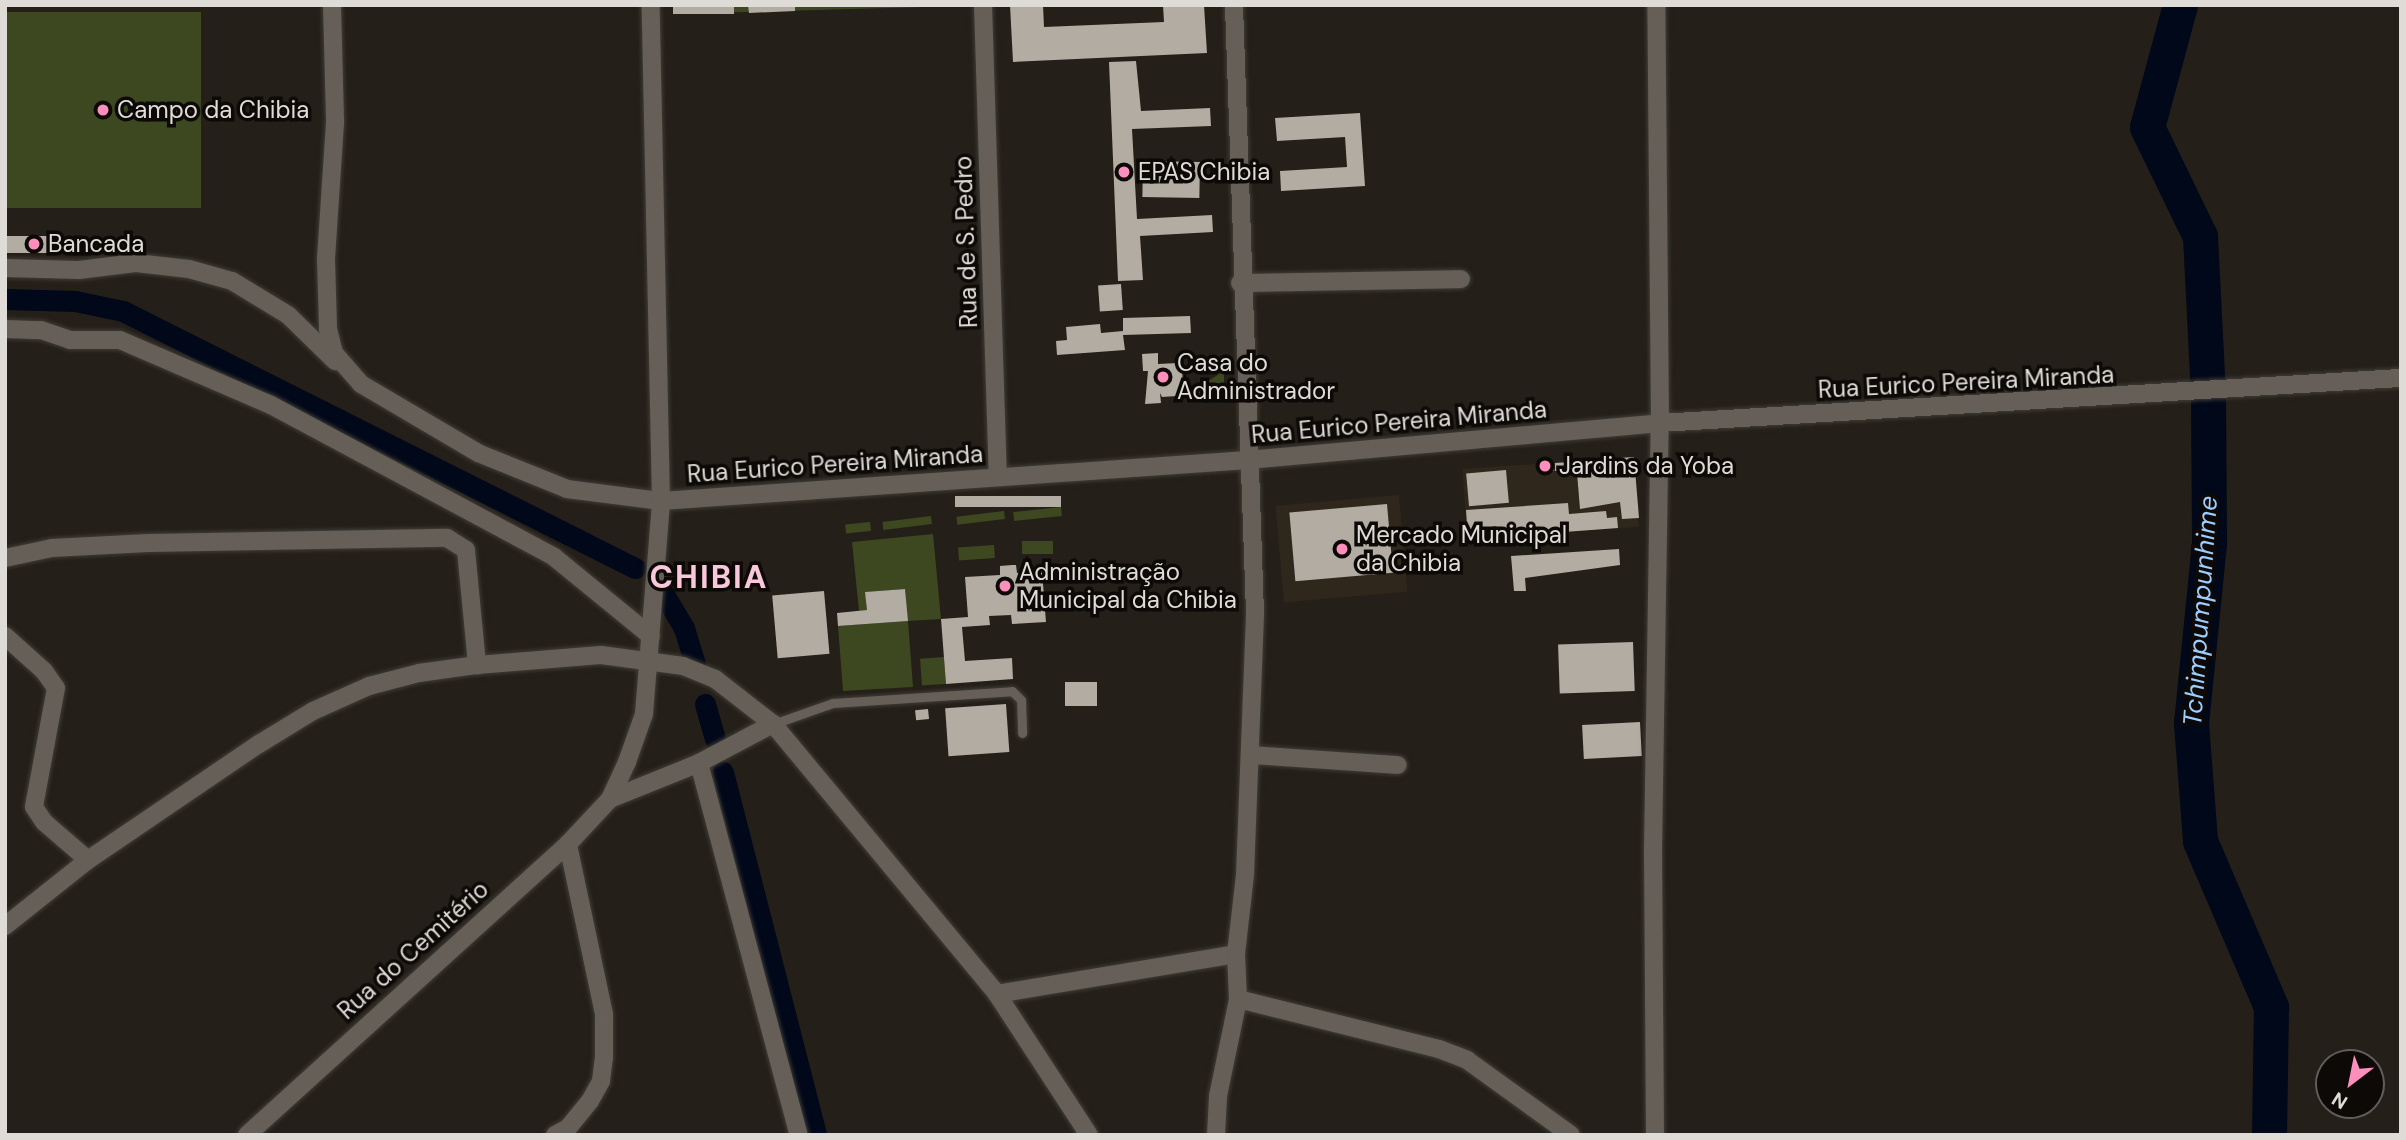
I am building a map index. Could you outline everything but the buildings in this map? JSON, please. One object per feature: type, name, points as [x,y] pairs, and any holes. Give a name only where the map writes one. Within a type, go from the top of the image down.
[{"type":"street","points":[[332,5],[335,123],[326,260],[328,329],[343,369]]},
{"type":"street","points":[[610,799],[644,714],[651,661],[661,500],[651,5]]},
{"type":"street","name":"Rua de S. Pedro","points":[[983,5],[998,478]]},
{"type":"street","points":[[1216,1135],[1218,1096],[1238,999],[1237,954],[1251,755],[1255,585],[1240,283],[1234,5]]},
{"type":"street","points":[[1655,1135],[1653,850],[1660,423],[1656,5]]},
{"type":"street","name":"Rua Eurico Pereira Miranda","points":[[5,268],[79,270],[136,263],[189,269],[232,281],[288,315],[361,384],[478,453],[567,489],[661,500],[1248,460],[1660,423],[2143,397],[2401,378]]},
{"type":"street","points":[[1240,283],[1461,279]]},
{"type":"street","points":[[5,329],[41,330],[70,340],[92,337],[120,340],[271,405],[554,557],[651,636]]},
{"type":"street","points":[[5,558],[52,548],[148,543],[447,537],[466,550],[477,665]]},
{"type":"street","points":[[5,636],[44,671],[56,688],[34,807],[44,822],[88,860]]},
{"type":"street","points":[[5,926],[88,860],[313,711],[369,686],[419,673],[477,665],[601,655],[651,661],[715,679],[773,723],[998,995],[1089,1135]]},
{"type":"street","points":[[610,799],[699,763],[773,723]]},
{"type":"street","points":[[1251,755],[1398,765]]},
{"type":"street","points":[[699,763],[799,1135]]},
{"type":"street","name":"Rua do Cemitério","points":[[247,1135],[568,844],[610,799]]},
{"type":"street","points":[[555,1135],[568,1128],[590,1101],[601,1081],[604,1058],[604,1014],[568,844]]},
{"type":"street","points":[[998,995],[1237,954]]},
{"type":"street","points":[[1238,999],[1458,1056],[1497,1079],[1571,1135]]},
{"type":"lane","points":[[773,723],[833,703],[1012,691],[1021,700],[1022,733]]},
{"type":"shaded area","name":"Jardins da Yoba","points":[[1634,457],[1639,527],[1467,539],[1462,469]]},
{"type":"shaded area","name":"Mercado Municipal da Chibia","points":[[1399,495],[1407,592],[1284,602],[1275,506]]},
{"type":"green space","points":[[673,5],[960,5],[960,6],[673,14]]},
{"type":"green space","name":"Campo da Chibia","points":[[5,12],[201,12],[201,208],[5,208]]},
{"type":"green space","points":[[1224,371],[1224,393],[1192,395],[1197,388]]},
{"type":"green space","points":[[1061,507],[1062,516],[1014,521],[1013,512]]},
{"type":"green space","points":[[1004,511],[1005,519],[957,525],[956,517]]},
{"type":"green space","points":[[931,516],[932,524],[883,530],[882,522]]},
{"type":"green space","points":[[870,522],[871,531],[846,534],[845,525]]},
{"type":"green space","points":[[933,534],[941,619],[908,621],[913,687],[843,691],[838,626],[907,621],[905,589],[866,592],[867,610],[859,611],[852,542]]},
{"type":"green space","points":[[1022,541],[1053,541],[1053,554],[1022,554]]},
{"type":"green space","points":[[994,545],[995,558],[959,560],[958,548]]},
{"type":"green space","points":[[944,657],[946,684],[922,686],[920,659]]},
{"type":"waterway","name":"Tchimpumpunhime","points":[[2180,5],[2147,127],[2200,236],[2208,392],[2209,543],[2191,723],[2200,841],[2271,1007],[2269,1135]]},
{"type":"waterway","points":[[5,299],[75,301],[123,311],[635,568]]},
{"type":"waterway","points":[[659,586],[684,628],[695,664]]},
{"type":"waterway","points":[[705,704],[715,739]]},
{"type":"waterway","points":[[723,772],[816,1135]]},
{"type":"place","name":"Campo da Chibia","points":[[103,110]]},
{"type":"place","name":"EPAS Chibia","points":[[1124,172]]},
{"type":"place","name":"Bancada","points":[[34,244]]},
{"type":"place","name":"Casa do Administrador","points":[[1163,377]]},
{"type":"place","name":"Jardins da Yoba","points":[[1545,466]]},
{"type":"place","name":"Mercado Municipal da Chibia","points":[[1342,549]]},
{"type":"place","name":"Administração Municipal da Chibia","points":[[1005,586]]},
{"type":"district","name":"CHIBIA","points":[[709,577]]}]
